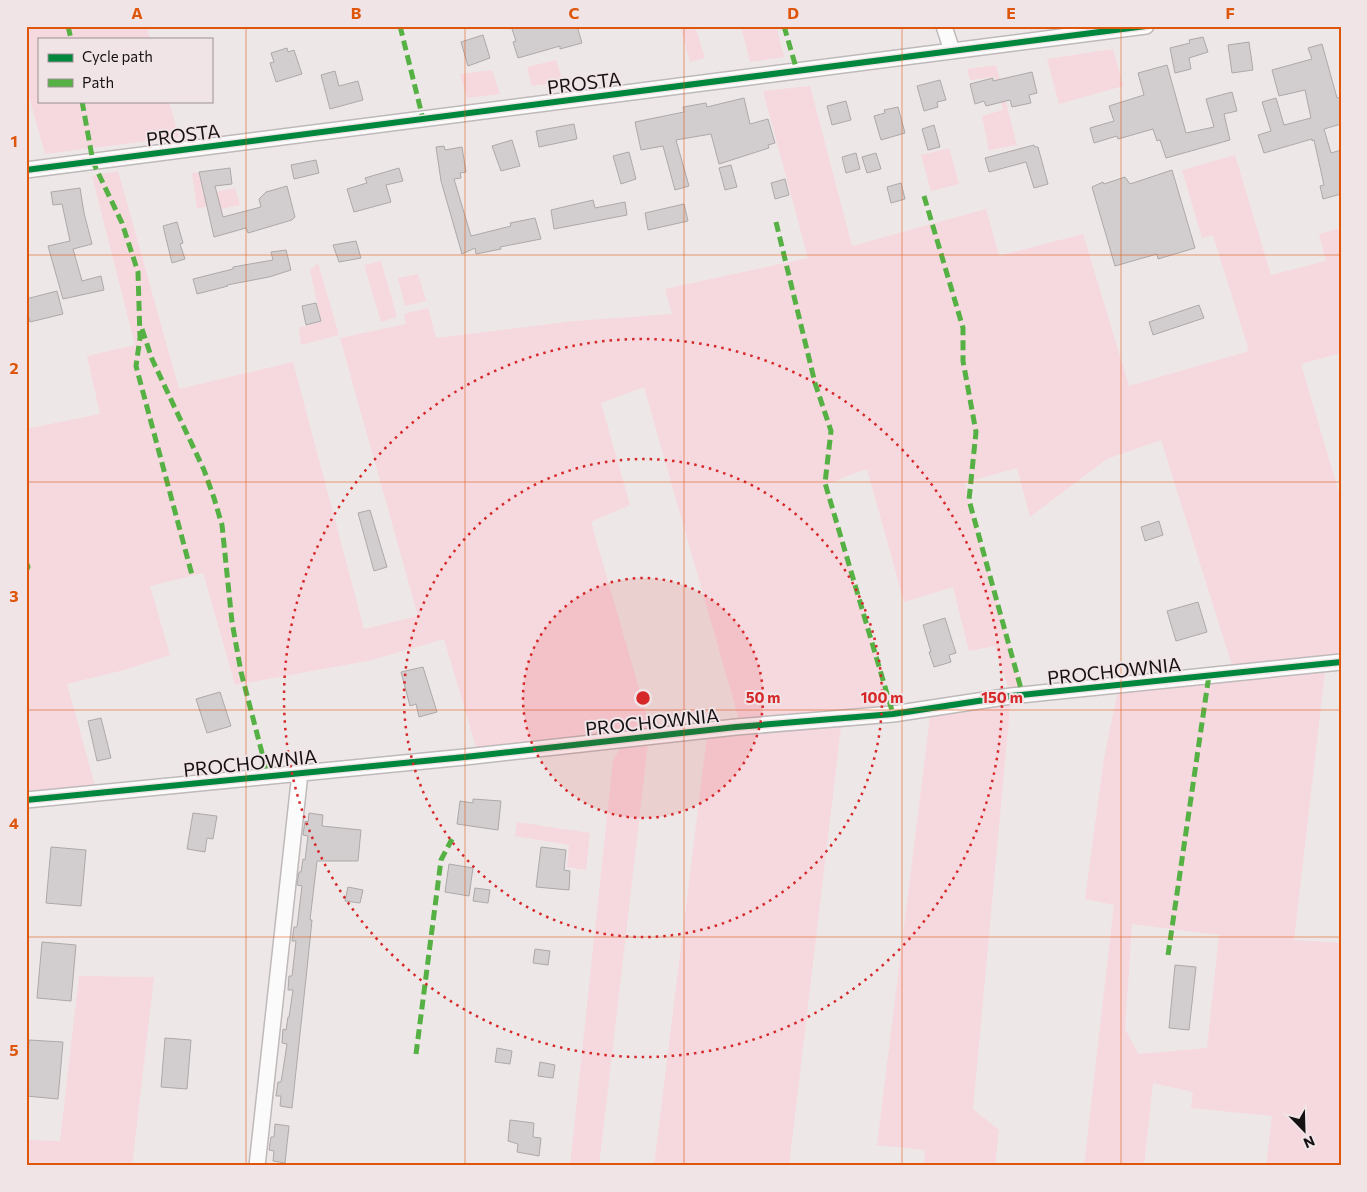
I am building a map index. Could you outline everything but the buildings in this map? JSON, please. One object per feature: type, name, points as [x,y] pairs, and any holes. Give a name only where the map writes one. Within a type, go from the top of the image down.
[{"type":"street","points":[[944,26],[952,51]]},
{"type":"street","name":"PROSTA","points":[[26,170],[1146,26]]},
{"type":"street","name":"PROCHOWNIA","points":[[26,800],[743,726],[893,714],[1011,696],[1341,662]]},
{"type":"street","points":[[257,1166],[300,773]]},
{"type":"shaded area","points":[[26,26],[146,26],[150,38],[38,38],[38,102],[169,102],[179,137],[45,154],[26,86]]},
{"type":"shaded area","points":[[680,26],[695,26],[705,58],[690,62]]},
{"type":"shaded area","points":[[741,26],[776,26],[784,57],[750,62]]},
{"type":"shaded area","points":[[1113,49],[1123,86],[1059,104],[1047,59]]},
{"type":"shaded area","points":[[556,60],[563,82],[532,86],[527,67]]},
{"type":"shaded area","points":[[996,65],[1017,145],[989,150],[982,116],[1003,110],[995,77],[970,80],[967,69]]},
{"type":"shaded area","points":[[492,70],[500,94],[467,98],[460,74]]},
{"type":"shaded area","points":[[810,86],[852,246],[986,209],[999,256],[1083,234],[1129,386],[1249,351],[1213,235],[1202,238],[1182,170],[1235,155],[1271,275],[1326,261],[1319,234],[1341,228],[1341,353],[1301,364],[1341,500],[1341,656],[1232,665],[1161,440],[1107,459],[1030,517],[1017,468],[964,483],[1023,692],[1010,693],[995,646],[969,651],[953,587],[904,602],[867,469],[826,484],[892,709],[740,723],[644,387],[601,403],[630,505],[591,522],[652,734],[477,750],[444,639],[372,660],[235,685],[203,573],[150,586],[170,655],[124,670],[67,684],[95,786],[26,792],[26,429],[100,414],[87,356],[135,345],[92,176],[118,171],[179,389],[293,362],[364,629],[418,616],[340,338],[406,324],[404,314],[428,308],[436,338],[575,321],[672,314],[665,289],[808,258],[763,91]]},
{"type":"shaded area","points":[[949,148],[959,184],[931,191],[921,155]]},
{"type":"shaded area","points":[[199,172],[203,195],[235,188],[240,205],[221,209],[219,203],[197,209],[192,173]]},
{"type":"shaded area","points":[[381,261],[397,317],[381,322],[364,265]]},
{"type":"shaded area","points":[[318,263],[339,335],[301,345],[299,328],[321,321],[310,270]]},
{"type":"shaded area","points":[[418,274],[426,301],[405,306],[398,278]]},
{"type":"shaded area","points":[[1326,663],[1294,940],[1341,943],[1341,1166],[1266,1166],[1272,1116],[1191,1108],[1193,1092],[1153,1083],[1144,1166],[1084,1166],[1114,905],[1085,899],[1104,758],[1119,686]],"holes":[[[1132,924],[1219,935],[1207,1048],[1138,1054],[1125,1029]]]},
{"type":"shaded area","points":[[1011,696],[973,1109],[999,1130],[995,1166],[924,1166],[925,1150],[877,1145],[931,709]]},
{"type":"shaded area","points":[[842,718],[789,1166],[654,1166],[707,736]]},
{"type":"shaded area","points":[[648,744],[599,1166],[570,1166],[613,760],[620,748]]},
{"type":"shaded area","points":[[517,822],[590,833],[586,870],[567,867],[569,845],[515,836]]},
{"type":"shaded area","points":[[79,976],[154,977],[132,1166],[26,1166],[26,1140],[60,1141]]},
{"type":"marked path","points":[[68,26],[71,38]]},
{"type":"marked path","points":[[400,26],[423,119]]},
{"type":"marked path","points":[[784,26],[797,71]]},
{"type":"marked path","points":[[82,102],[93,162],[122,223],[138,272],[140,338],[136,366],[192,575]]},
{"type":"marked path","points":[[924,196],[963,328],[963,361],[976,432],[969,500],[1023,696]]},
{"type":"marked path","points":[[776,222],[815,383],[831,431],[825,483],[893,714]]},
{"type":"marked path","points":[[142,329],[152,359],[204,470],[222,525],[232,622],[241,672],[268,776]]},
{"type":"marked path","points":[[26,562],[28,567],[26,571]]},
{"type":"marked path","points":[[1168,955],[1209,675]]},
{"type":"marked path","points":[[416,1054],[441,860],[452,839]]},
{"type":"cycle path","points":[[26,170],[1146,26]]},
{"type":"cycle path","points":[[26,800],[465,757],[736,727],[893,714],[1011,696],[1341,662]]}]
